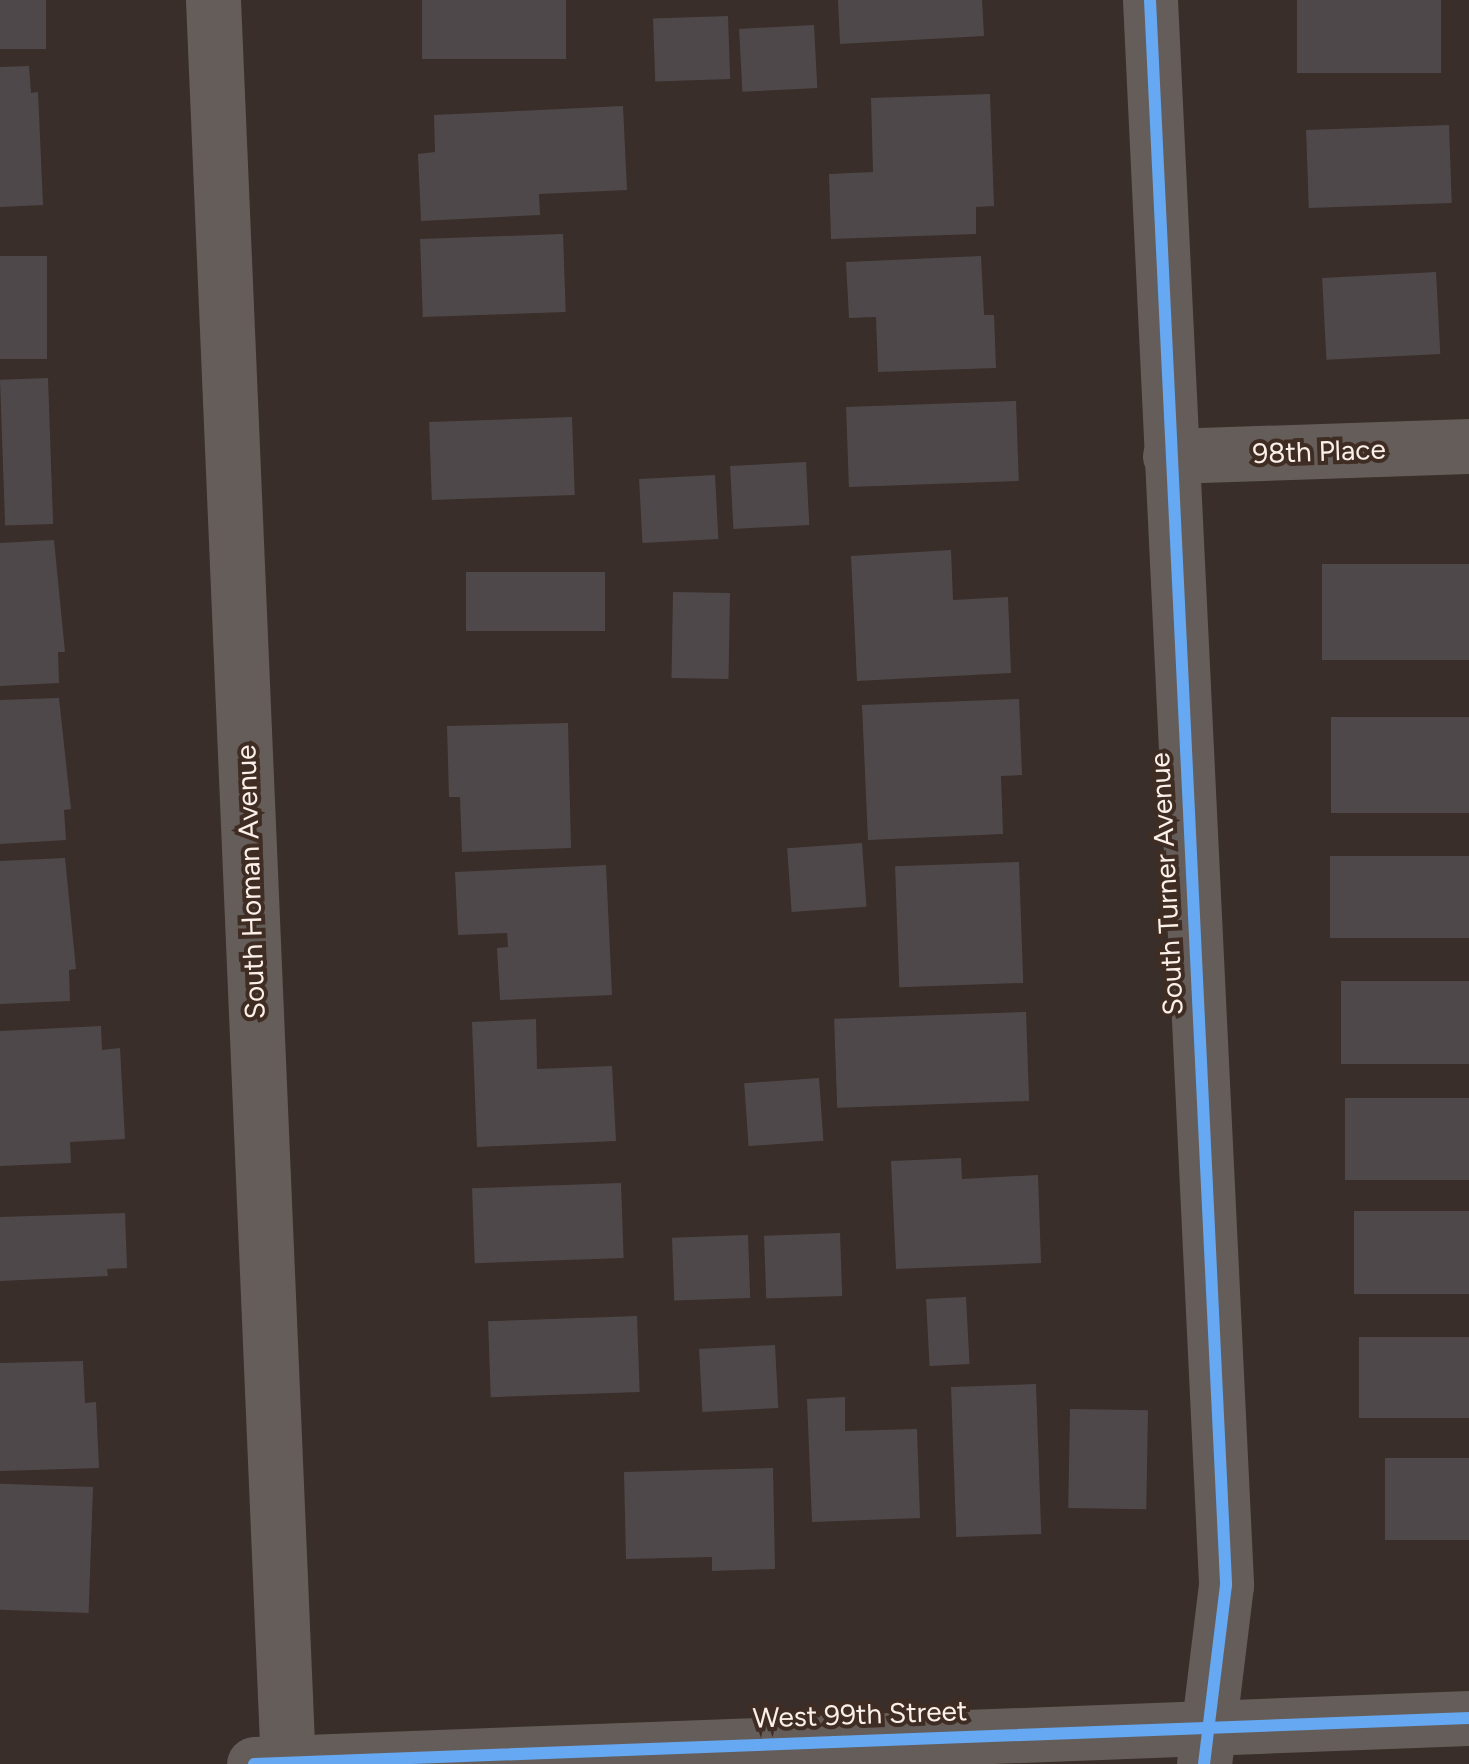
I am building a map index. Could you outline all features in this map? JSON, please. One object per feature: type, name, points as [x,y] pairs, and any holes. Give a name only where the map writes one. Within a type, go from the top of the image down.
[{"type":"street","name":"South Homan Avenue","points":[[213,0],[288,1763]]},
{"type":"street","name":"South Turner Avenue","points":[[1150,0],[1226,1585],[1207,1745]]},
{"type":"street","name":"98th Place","points":[[1170,456],[1469,446]]},
{"type":"street","name":"West 99th Street","points":[[254,1764],[1207,1745],[1469,1718]]},
{"type":"building","points":[[0,0],[46,0],[46,49],[0,49]]},
{"type":"building","points":[[422,0],[566,0],[566,59],[422,59]]},
{"type":"building","points":[[838,0],[982,0],[984,36],[840,44]]},
{"type":"building","points":[[1297,0],[1441,0],[1441,73],[1297,73]]},
{"type":"building","points":[[728,16],[730,79],[655,82],[653,19]]},
{"type":"building","points":[[814,25],[817,88],[742,92],[739,29]]},
{"type":"building","points":[[29,66],[31,93],[38,92],[43,205],[0,207],[0,67]]},
{"type":"building","points":[[990,94],[994,206],[976,207],[976,234],[831,239],[829,174],[873,172],[871,98]]},
{"type":"building","points":[[623,106],[627,190],[539,194],[540,215],[421,221],[418,154],[435,152],[434,115]]},
{"type":"building","points":[[1449,125],[1452,203],[1309,208],[1306,130]]},
{"type":"building","points":[[563,234],[566,312],[423,317],[420,239]]},
{"type":"building","points":[[0,256],[47,256],[47,359],[0,359]]},
{"type":"building","points":[[981,256],[984,315],[994,315],[996,368],[878,372],[876,317],[849,318],[846,262]]},
{"type":"building","points":[[1436,272],[1440,354],[1326,360],[1322,278]]},
{"type":"building","points":[[48,378],[53,524],[5,526],[0,380]]},
{"type":"building","points":[[1016,401],[1019,481],[849,487],[846,407]]},
{"type":"building","points":[[572,417],[575,495],[432,500],[429,422]]},
{"type":"building","points":[[806,462],[809,525],[733,529],[730,466]]},
{"type":"building","points":[[715,475],[718,539],[642,543],[639,479]]},
{"type":"building","points":[[54,540],[65,652],[58,652],[59,683],[0,686],[0,543]]},
{"type":"building","points":[[951,550],[953,600],[1008,597],[1011,673],[857,681],[851,556]]},
{"type":"building","points":[[1322,564],[1469,564],[1469,660],[1322,660]]},
{"type":"building","points":[[466,572],[605,572],[605,631],[466,631]]},
{"type":"building","points":[[673,592],[730,593],[728,679],[671,678]]},
{"type":"building","points":[[59,698],[71,809],[64,810],[66,840],[0,844],[0,700]]},
{"type":"building","points":[[1019,699],[1022,775],[1001,776],[1003,834],[868,840],[862,705]]},
{"type":"building","points":[[1331,717],[1469,717],[1469,813],[1331,813]]},
{"type":"building","points":[[568,723],[571,848],[462,852],[460,797],[449,797],[447,726]]},
{"type":"building","points":[[862,843],[866,907],[792,912],[787,848]]},
{"type":"building","points":[[1330,856],[1469,856],[1469,938],[1330,938]]},
{"type":"building","points":[[65,858],[76,969],[69,970],[70,1001],[0,1004],[0,861]]},
{"type":"building","points":[[1019,862],[1023,983],[899,987],[895,866]]},
{"type":"building","points":[[606,865],[612,995],[500,1000],[497,948],[508,947],[507,933],[458,935],[455,872]]},
{"type":"building","points":[[1341,981],[1469,981],[1469,1064],[1341,1064]]},
{"type":"building","points":[[1026,1012],[1029,1101],[837,1108],[834,1019]]},
{"type":"building","points":[[536,1019],[537,1069],[612,1066],[616,1141],[477,1147],[472,1022]]},
{"type":"building","points":[[101,1026],[102,1050],[120,1048],[125,1139],[70,1142],[71,1163],[0,1166],[0,1031]]},
{"type":"building","points":[[819,1078],[823,1141],[749,1146],[744,1083]]},
{"type":"building","points":[[1345,1098],[1469,1098],[1469,1180],[1345,1180]]},
{"type":"building","points":[[961,1158],[962,1179],[1038,1175],[1041,1263],[896,1269],[891,1161]]},
{"type":"building","points":[[621,1183],[624,1258],[475,1263],[472,1188]]},
{"type":"building","points":[[1354,1211],[1469,1211],[1469,1294],[1354,1294]]},
{"type":"building","points":[[125,1213],[127,1268],[107,1269],[108,1276],[0,1281],[0,1217]]},
{"type":"building","points":[[840,1233],[842,1296],[766,1299],[764,1236]]},
{"type":"building","points":[[748,1235],[750,1298],[674,1301],[672,1238]]},
{"type":"building","points":[[966,1297],[970,1364],[930,1366],[926,1299]]},
{"type":"building","points":[[637,1316],[640,1392],[491,1397],[488,1321]]},
{"type":"building","points":[[1359,1337],[1469,1337],[1469,1418],[1359,1418]]},
{"type":"building","points":[[775,1345],[778,1408],[702,1412],[699,1349]]},
{"type":"building","points":[[83,1361],[85,1403],[96,1402],[99,1468],[0,1471],[0,1363]]},
{"type":"building","points":[[1036,1384],[1041,1534],[956,1537],[951,1387]]},
{"type":"building","points":[[845,1397],[845,1431],[917,1429],[920,1518],[812,1522],[807,1399]]},
{"type":"building","points":[[1070,1409],[1148,1410],[1146,1509],[1068,1508]]},
{"type":"building","points":[[1385,1458],[1469,1458],[1469,1540],[1385,1540]]},
{"type":"building","points":[[773,1468],[775,1569],[712,1571],[712,1557],[626,1559],[624,1472]]},
{"type":"building","points":[[0,1484],[93,1487],[89,1613],[0,1610]]},
{"type":"cycle path","points":[[1150,0],[1226,1585],[1204,1764]]},
{"type":"cycle path","points":[[254,1764],[1469,1718]]}]
